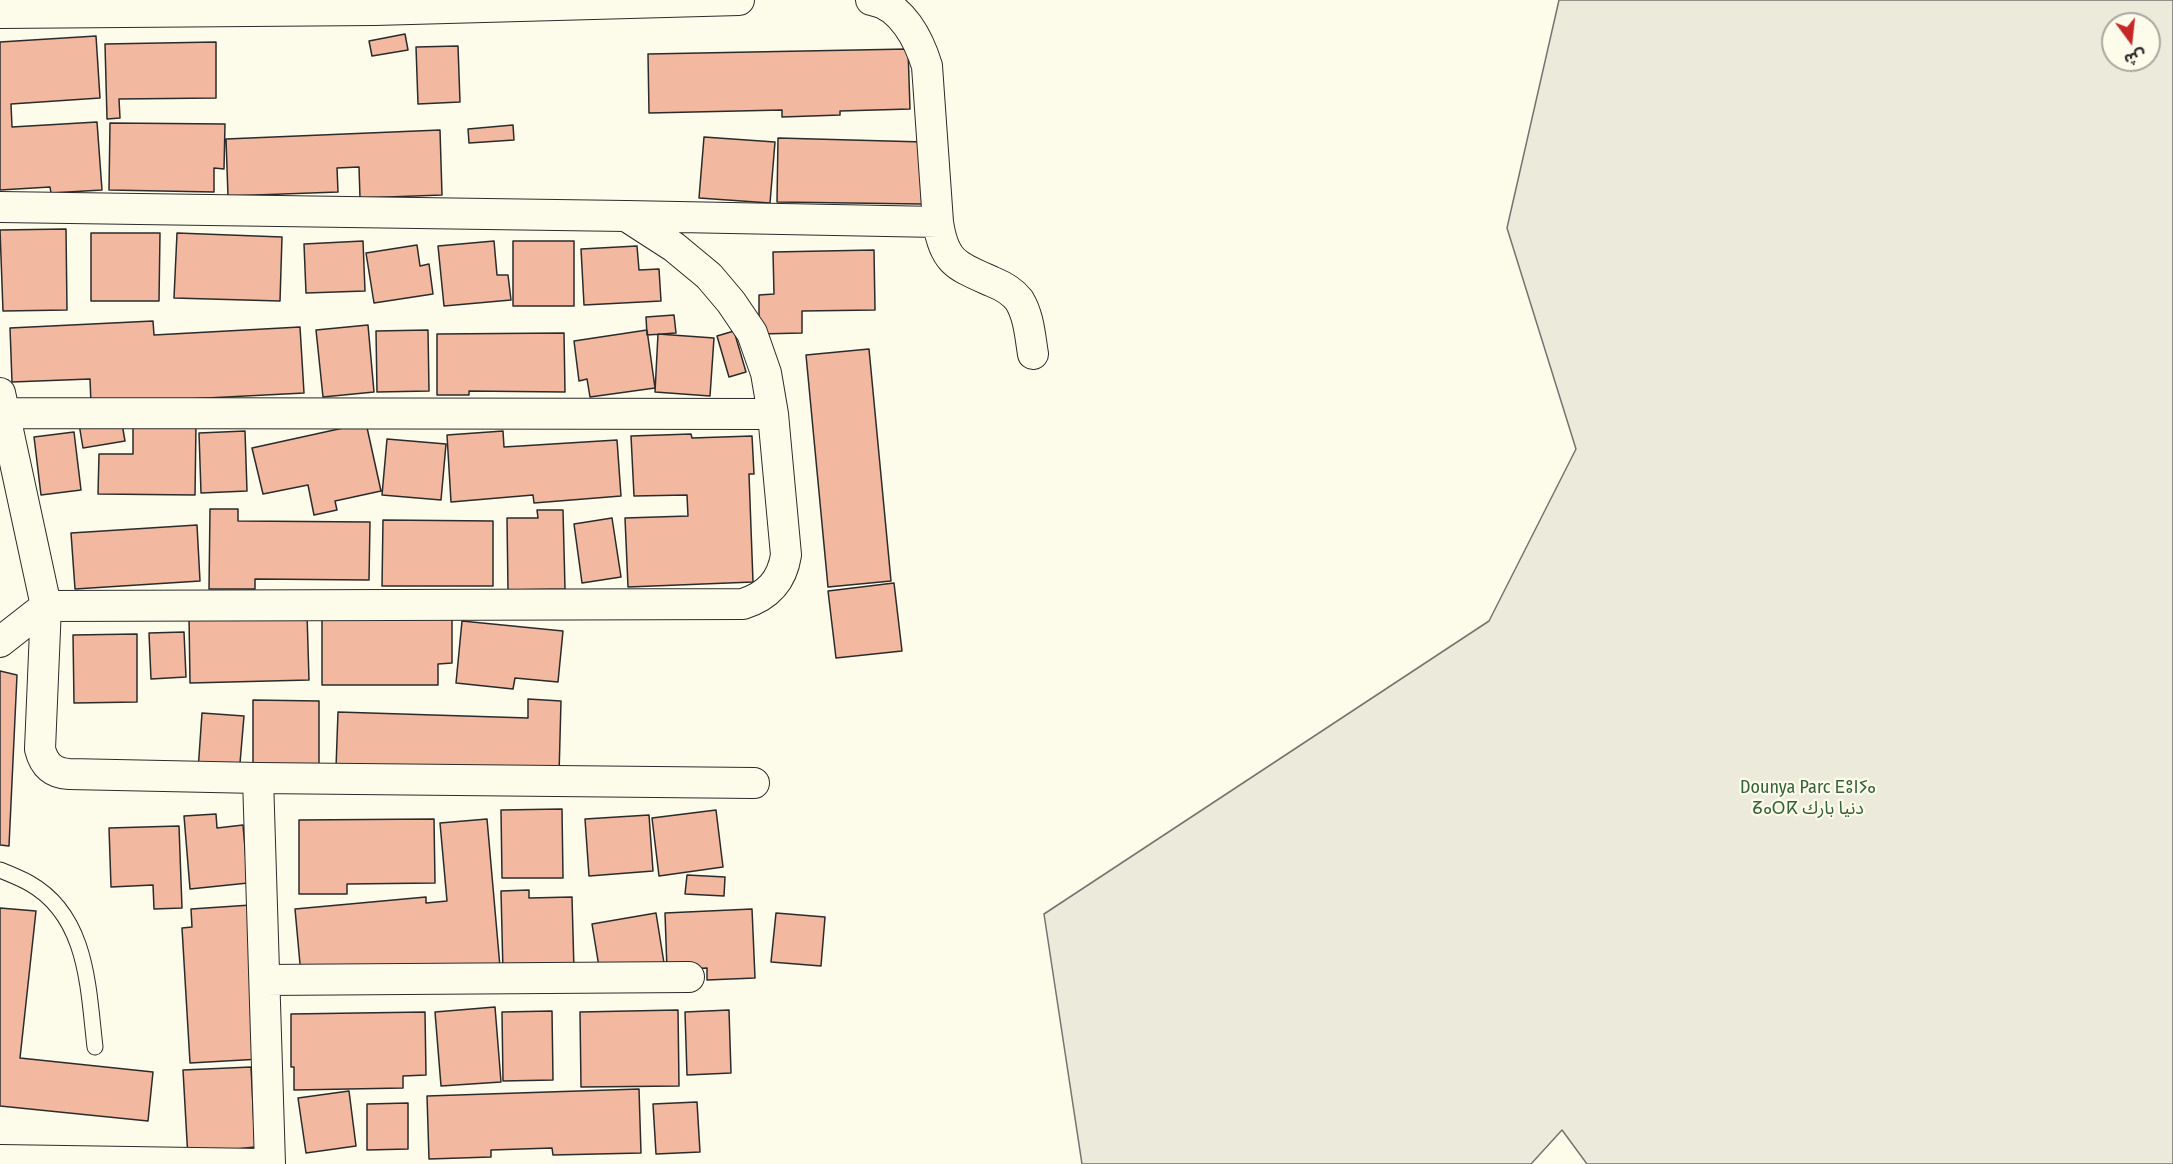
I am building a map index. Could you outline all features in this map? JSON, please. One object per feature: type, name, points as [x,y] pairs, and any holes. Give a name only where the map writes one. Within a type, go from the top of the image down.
[{"type":"street","points":[[0,13],[739,0]]},
{"type":"street","points":[[871,0],[891,10],[908,26],[920,45],[927,66],[941,243],[956,263],[1005,287],[1017,298],[1027,319],[1033,354]]},
{"type":"street","points":[[0,207],[938,222]]},
{"type":"street","points":[[0,642],[46,606],[743,604],[756,600],[768,592],[784,569],[786,555],[773,414],[766,373],[752,333],[731,302],[709,276],[674,247],[626,216]]},
{"type":"street","points":[[754,783],[258,778],[69,774],[53,770],[46,765],[40,749],[46,606],[3,403],[773,414]]},
{"type":"street","points":[[258,778],[270,1164]]},
{"type":"street","points":[[265,980],[689,977]]},
{"type":"street","points":[[0,1160],[260,1164]]},
{"type":"lane","points":[[0,870],[31,884],[56,904],[74,930],[86,968],[95,1047]]},
{"type":"green space","name":"Dounya Parc ⴹⵓⵏⵢⴰ ⵒⴰⵔⴽ دنيا بارك","points":[[1559,0],[2173,0],[2173,1164],[1587,1164],[1562,1130],[1531,1164],[1082,1164],[1044,914],[1489,621],[1576,449],[1507,228]]},
{"type":"building","points":[[405,34],[408,50],[372,56],[369,41]]},
{"type":"building","points":[[96,36],[100,98],[11,104],[12,127],[97,122],[102,190],[51,193],[50,187],[0,190],[0,42]]},
{"type":"building","points":[[216,42],[216,98],[119,99],[120,118],[107,119],[105,44]]},
{"type":"building","points":[[458,46],[460,102],[418,104],[416,47]]},
{"type":"building","points":[[908,49],[910,109],[840,111],[840,115],[782,117],[782,110],[649,113],[648,54]]},
{"type":"building","points":[[110,123],[225,124],[224,169],[214,168],[214,192],[109,190]]},
{"type":"building","points":[[513,125],[514,140],[469,143],[468,129]]},
{"type":"building","points":[[440,130],[442,195],[360,198],[359,167],[337,168],[338,192],[228,196],[226,139]]},
{"type":"building","points":[[704,137],[775,142],[770,203],[699,198]]},
{"type":"building","points":[[778,138],[924,142],[922,204],[777,202]]},
{"type":"building","points":[[66,229],[67,310],[3,311],[0,230]]},
{"type":"building","points":[[91,233],[160,233],[159,301],[91,301]]},
{"type":"building","points":[[177,233],[282,237],[280,301],[174,298]]},
{"type":"building","points":[[363,241],[365,291],[306,293],[304,244]]},
{"type":"building","points":[[494,241],[497,275],[508,275],[511,300],[444,306],[438,246]]},
{"type":"building","points":[[513,241],[574,241],[574,306],[513,306]]},
{"type":"building","points":[[417,245],[420,266],[429,264],[433,294],[374,303],[366,253]]},
{"type":"building","points":[[637,246],[639,270],[659,269],[661,301],[584,305],[581,249]]},
{"type":"building","points":[[874,250],[875,310],[802,311],[802,333],[759,334],[759,295],[774,294],[773,252]]},
{"type":"building","points":[[674,315],[676,333],[647,335],[646,317]]},
{"type":"building","points":[[153,321],[154,335],[300,327],[304,393],[91,404],[90,379],[12,382],[10,328]]},
{"type":"building","points":[[368,325],[374,392],[323,397],[316,330]]},
{"type":"building","points":[[428,330],[429,391],[377,392],[376,331]]},
{"type":"building","points":[[647,330],[655,388],[590,397],[587,379],[579,381],[574,341]]},
{"type":"building","points":[[734,331],[746,372],[729,377],[717,336]]},
{"type":"building","points":[[564,333],[565,392],[469,391],[469,395],[437,395],[437,334]]},
{"type":"building","points":[[658,334],[714,338],[710,396],[655,392]]},
{"type":"building","points":[[869,349],[891,581],[828,587],[806,355]]},
{"type":"building","points":[[121,418],[125,441],[83,448],[79,424]]},
{"type":"building","points":[[133,423],[196,424],[195,495],[98,494],[99,454],[133,454]]},
{"type":"building","points":[[366,423],[381,491],[335,501],[337,510],[314,515],[308,485],[263,494],[252,448]]},
{"type":"building","points":[[245,431],[247,491],[201,493],[199,433]]},
{"type":"building","points":[[503,431],[504,447],[617,440],[621,496],[534,503],[533,495],[451,502],[447,435]]},
{"type":"building","points":[[74,432],[81,490],[41,495],[34,437]]},
{"type":"building","points":[[691,434],[692,438],[752,436],[754,474],[749,474],[753,582],[628,587],[625,518],[688,516],[687,495],[634,496],[631,436]]},
{"type":"building","points":[[387,439],[446,444],[441,500],[382,495]]},
{"type":"building","points":[[210,509],[238,509],[238,521],[370,522],[369,580],[255,579],[255,589],[209,589]]},
{"type":"building","points":[[537,510],[563,510],[565,589],[508,590],[507,518],[538,518]]},
{"type":"building","points":[[612,518],[621,577],[582,583],[574,524]]},
{"type":"building","points":[[383,520],[493,521],[493,586],[382,586]]},
{"type":"building","points":[[197,525],[200,581],[75,589],[71,533]]},
{"type":"building","points":[[894,583],[902,651],[836,658],[828,591]]},
{"type":"building","points":[[307,614],[309,680],[190,683],[189,616]]},
{"type":"building","points":[[452,619],[452,663],[438,664],[438,685],[322,685],[322,620]]},
{"type":"building","points":[[462,621],[563,631],[558,682],[515,678],[513,689],[456,683]]},
{"type":"building","points":[[184,632],[186,677],[151,679],[149,633]]},
{"type":"building","points":[[137,634],[137,702],[74,703],[73,635]]},
{"type":"building","points":[[0,671],[17,675],[9,846],[0,845]]},
{"type":"building","points":[[528,699],[561,701],[559,775],[336,768],[338,712],[528,718]]},
{"type":"building","points":[[253,700],[319,701],[319,773],[253,773]]},
{"type":"building","points":[[202,713],[244,716],[239,775],[198,771]]},
{"type":"building","points":[[562,809],[563,878],[502,878],[501,810]]},
{"type":"building","points":[[716,810],[723,867],[659,876],[652,818]]},
{"type":"building","points":[[216,814],[217,828],[243,825],[248,883],[190,889],[184,816]]},
{"type":"building","points":[[649,815],[653,871],[589,876],[585,819]]},
{"type":"building","points":[[434,819],[435,883],[347,884],[347,894],[299,894],[299,820]]},
{"type":"building","points":[[487,819],[500,967],[301,975],[295,909],[426,897],[426,903],[447,901],[440,823]]},
{"type":"building","points":[[179,826],[182,908],[154,909],[153,885],[111,887],[109,828]]},
{"type":"building","points":[[687,875],[725,877],[724,896],[685,894]]},
{"type":"building","points":[[529,890],[529,898],[572,897],[574,971],[503,972],[501,891]]},
{"type":"building","points":[[251,905],[261,1059],[190,1063],[182,928],[192,927],[191,909]]},
{"type":"building","points":[[0,908],[36,911],[20,1058],[153,1072],[148,1121],[0,1106]]},
{"type":"building","points":[[752,909],[755,978],[707,980],[707,968],[667,970],[665,913]]},
{"type":"building","points":[[656,913],[664,963],[600,973],[592,924]]},
{"type":"building","points":[[776,913],[825,917],[821,966],[771,962]]},
{"type":"building","points":[[495,1007],[501,1082],[441,1086],[435,1012]]},
{"type":"building","points":[[678,1010],[679,1086],[581,1087],[580,1012]]},
{"type":"building","points":[[729,1010],[731,1073],[687,1075],[685,1012]]},
{"type":"building","points":[[552,1011],[553,1080],[503,1081],[502,1012]]},
{"type":"building","points":[[425,1012],[426,1075],[403,1076],[403,1088],[294,1090],[294,1067],[291,1067],[291,1014]]},
{"type":"building","points":[[251,1067],[255,1147],[236,1149],[236,1156],[188,1159],[183,1070]]},
{"type":"building","points":[[639,1089],[641,1153],[553,1155],[552,1148],[491,1150],[491,1157],[429,1159],[427,1096]]},
{"type":"building","points":[[349,1091],[356,1146],[306,1153],[298,1098]]},
{"type":"building","points":[[697,1102],[700,1152],[656,1154],[653,1104]]},
{"type":"building","points":[[408,1103],[408,1149],[367,1150],[367,1104]]}]
